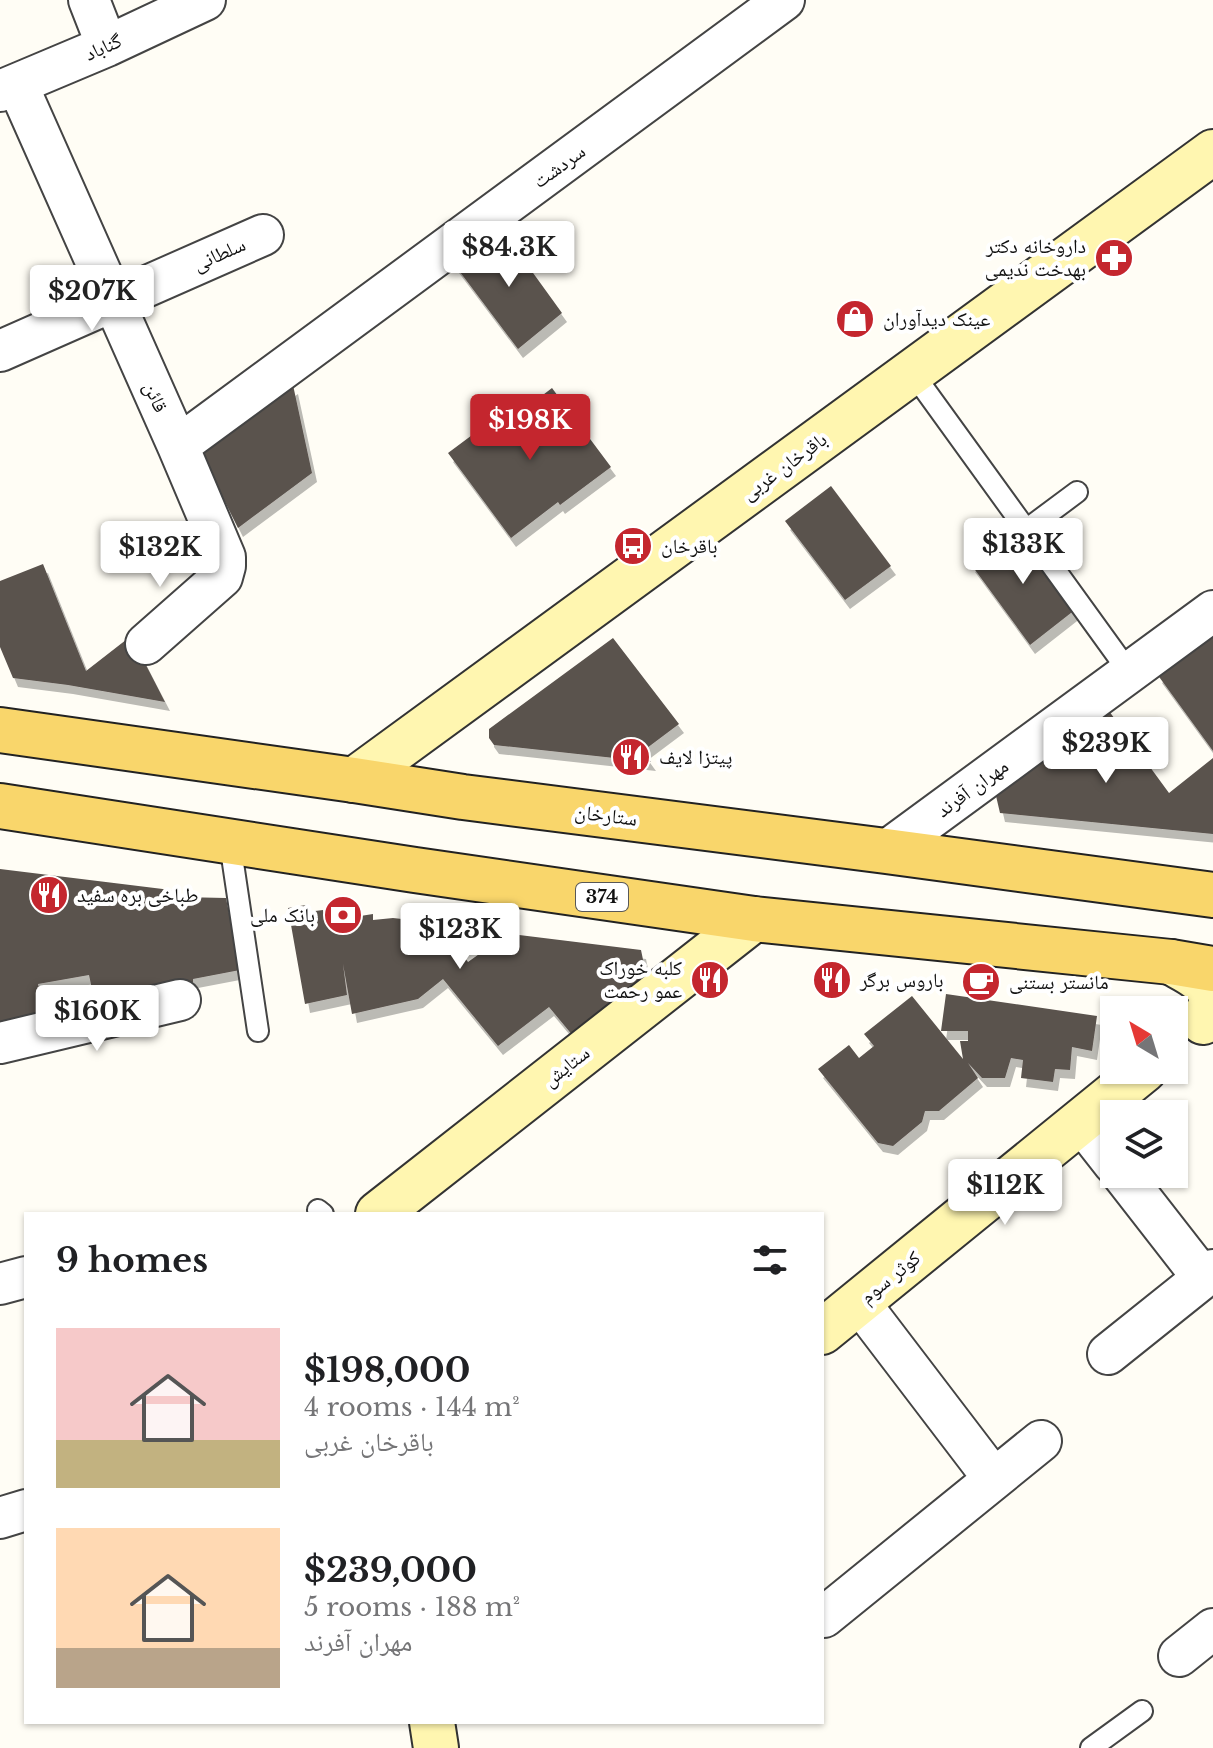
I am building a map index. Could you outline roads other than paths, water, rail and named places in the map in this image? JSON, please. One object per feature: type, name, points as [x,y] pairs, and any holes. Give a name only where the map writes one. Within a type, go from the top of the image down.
[{"type":"main road","name":"باقرخان غربی","points":[[354,780],[1213,152]]},
{"type":"main road","name":"ستارخان","points":[[3,724],[463,797],[1210,896]]},
{"type":"main road","name":"374","points":[[0,806],[230,843],[754,919],[1201,966]]},
{"type":"main road","name":"ستایش","points":[[381,1212],[754,919]]},
{"type":"main road","points":[[1197,1028],[1212,1001],[1209,988],[1199,977],[1201,966]]},
{"type":"main road","name":"کوثر سوم","points":[[824,1330],[1127,1084]]},
{"type":"main road","points":[[432,1724],[436,1748]]},
{"type":"street","points":[[89,0],[107,46]]},
{"type":"street","name":"گناباد","points":[[9,88],[205,0]]},
{"type":"street","name":"سردشت","points":[[178,446],[784,0]]},
{"type":"street","name":"قائن","points":[[9,88],[113,301],[225,557],[222,577],[146,644]]},
{"type":"street","name":"سلطانی","points":[[0,351],[263,235]]},
{"type":"street","name":"مهران آفرند","points":[[886,851],[1213,611]]},
{"type":"street","points":[[0,1043],[180,1000]]},
{"type":"street","points":[[1081,1122],[1100,1146]]},
{"type":"street","points":[[1108,1354],[1208,1274],[1134,1188]]},
{"type":"street","points":[[0,1284],[24,1278]]},
{"type":"street","points":[[859,1302],[994,1479]]},
{"type":"street","points":[[824,1617],[1041,1441]]},
{"type":"street","points":[[0,1518],[24,1511]]},
{"type":"street","points":[[1179,1656],[1213,1629]]},
{"type":"lane","points":[[912,372],[1129,672]]},
{"type":"lane","points":[[1026,530],[1077,492]]},
{"type":"lane","points":[[230,843],[258,1031]]},
{"type":"lane","points":[[1094,1747],[1142,1711]]},
{"type":"place","name":"داروخانه دکتر بهدخت ندیمی","points":[[1114,258]]},
{"type":"place","name":"عینک دیدآوران","points":[[855,319]]},
{"type":"place","name":"باقرخان","points":[[633,546]]},
{"type":"place","name":"پیتزا لایف","points":[[631,757]]},
{"type":"place","name":"طباخی بره سفید","points":[[49,895]]},
{"type":"place","name":"بانک ملی","points":[[343,915]]},
{"type":"place","name":"کلبه خوراک عمو رحمت","points":[[710,980]]},
{"type":"place","name":"باروس برگر","points":[[832,980]]},
{"type":"place","name":"مانستر بستنی","points":[[981,982]]}]
